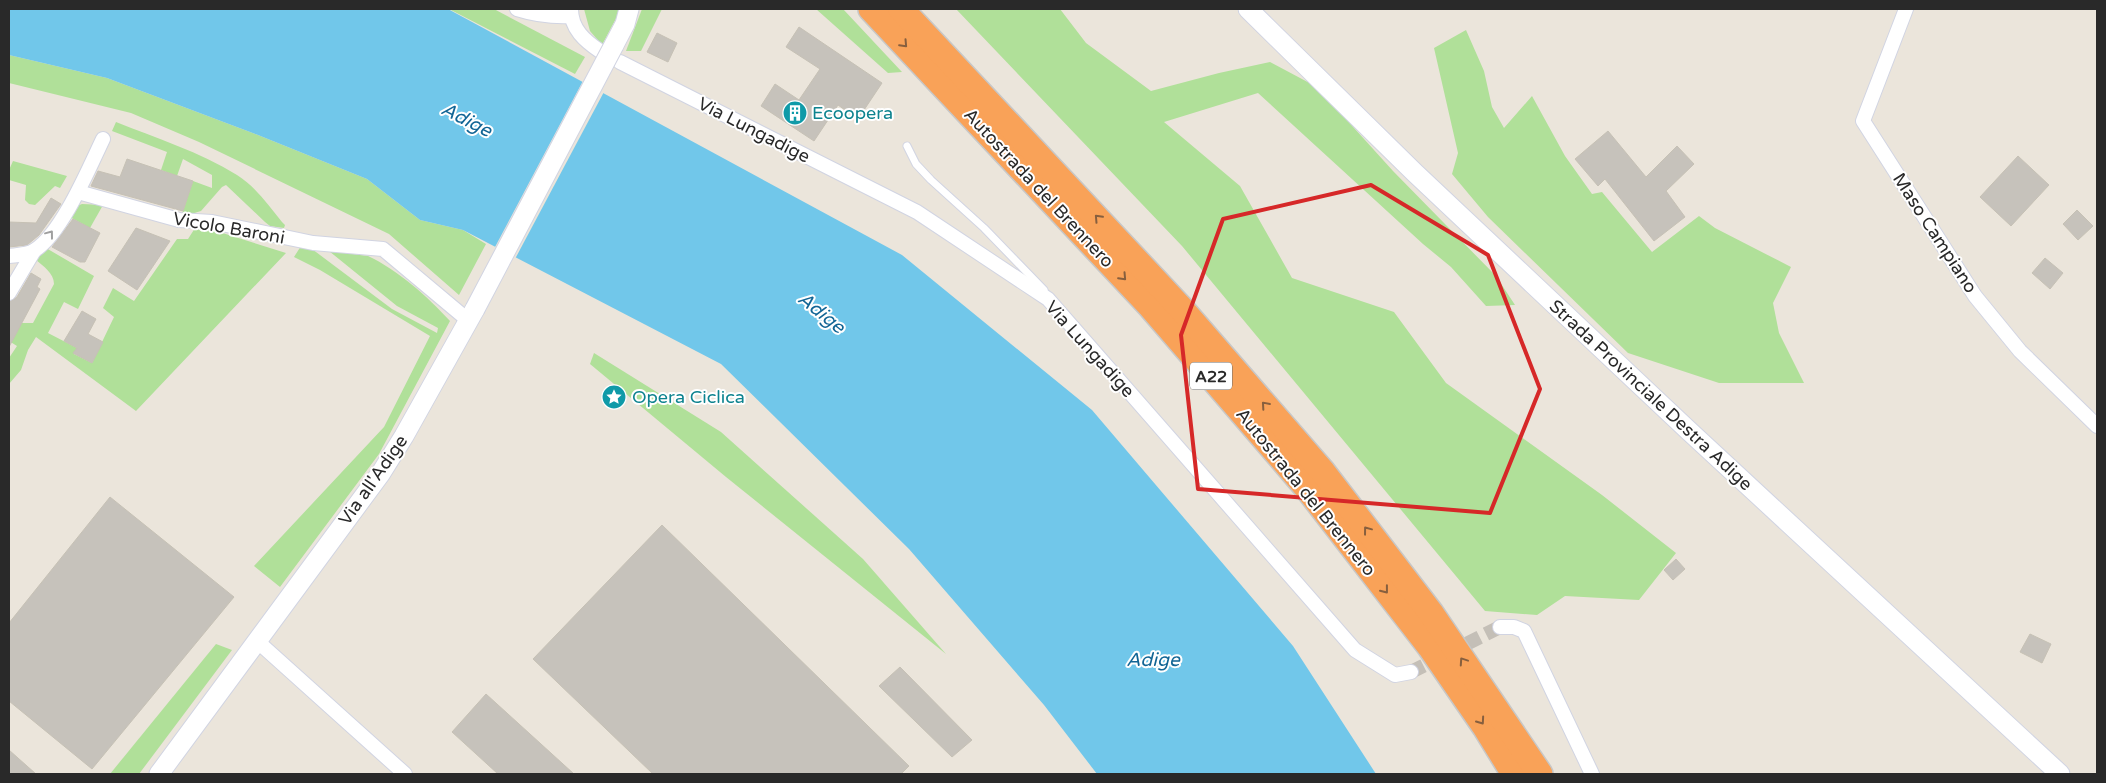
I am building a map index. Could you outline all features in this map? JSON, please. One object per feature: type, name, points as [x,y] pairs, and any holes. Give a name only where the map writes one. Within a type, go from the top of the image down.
[{"type":"highway","name":"Autostrada del Brennero","points":[[871,9],[1151,307],[1307,488],[1430,648],[1485,727],[1514,774]]},
{"type":"highway","name":"Autostrada del Brennero","points":[[901,9],[1179,306],[1323,472],[1430,613],[1540,774]]},
{"type":"main road","name":"Via all'Adige","points":[[158,774],[381,472],[404,436],[472,315],[612,53],[630,9]]},
{"type":"main road","name":"Strada Provinciale Destra Adige","points":[[1248,9],[1415,173],[2060,774]]},
{"type":"street","points":[[517,9],[552,17],[571,12]]},
{"type":"street","name":"Maso Campiano","points":[[1906,9],[1863,121],[1975,296],[2020,351],[2097,426]]},
{"type":"street","name":"Via Lungadige","points":[[571,12],[580,35],[917,212],[1048,299],[1355,650],[1395,675],[1411,672]]},
{"type":"street","points":[[9,293],[14,270],[34,252],[55,227],[78,192],[103,139]]},
{"type":"street","name":"Vicolo Baroni","points":[[78,192],[179,220],[212,222],[313,243],[383,249],[472,315]]},
{"type":"street","points":[[9,256],[34,252]]},
{"type":"street","points":[[1500,628],[1514,627],[1524,631],[1592,774]]},
{"type":"street","points":[[256,641],[405,774]]},
{"type":"lane","points":[[907,146],[916,164],[955,203],[984,228],[1044,290],[1048,299]]},
{"type":"highlighted area","points":[[1371,185],[1488,255],[1540,389],[1490,513],[1198,489],[1181,335],[1223,219]]},
{"type":"green space","points":[[449,9],[494,9],[585,57],[575,74]]},
{"type":"green space","points":[[584,9],[621,9],[602,45],[590,31]]},
{"type":"green space","points":[[642,9],[662,9],[641,51],[626,51]]},
{"type":"green space","points":[[816,9],[843,9],[902,72],[888,73]]},
{"type":"green space","points":[[956,9],[1060,9],[1086,43],[1151,91],[1270,62],[1317,87],[1393,171],[1496,276],[1515,305],[1486,306],[1451,267],[1423,244],[1258,93],[1164,122],[1240,186],[1292,278],[1394,312],[1446,383],[1602,495],[1676,553],[1639,600],[1565,596],[1537,615],[1485,611],[1182,246]]},
{"type":"green space","points":[[1466,30],[1484,71],[1492,107],[1504,128],[1532,96],[1565,156],[1592,194],[1602,192],[1652,252],[1699,216],[1715,228],[1791,267],[1773,303],[1779,333],[1804,383],[1719,383],[1628,353],[1488,217],[1452,174],[1458,153],[1434,48]]},
{"type":"green space","points":[[9,55],[107,78],[258,135],[367,179],[420,220],[463,230],[486,244],[459,295],[389,234],[199,142],[131,113],[9,83]]},
{"type":"green space","points":[[116,122],[193,152],[237,175],[261,197],[285,225],[284,228],[270,226],[226,185],[201,211],[181,217],[193,181],[212,188],[212,175],[183,159],[177,176],[161,170],[167,152],[112,131]]},
{"type":"green space","points":[[13,161],[67,176],[60,188],[55,186],[35,205],[29,204],[25,200],[26,185],[9,180],[9,170]]},
{"type":"green space","points":[[82,204],[103,205],[90,228],[68,216],[77,206]]},
{"type":"green space","points":[[197,225],[286,253],[136,411],[36,337],[28,350],[21,370],[9,384],[9,358],[17,346],[9,341],[9,316],[21,323],[33,323],[54,284],[50,273],[36,260],[46,248],[94,276],[78,309],[64,302],[48,333],[77,348],[74,354],[92,363],[114,317],[103,308],[113,288],[134,301],[177,239],[188,239]]},
{"type":"green space","points":[[301,246],[312,249],[392,309],[437,333],[438,328],[397,306],[329,251],[368,256],[412,285],[450,321],[379,454],[280,587],[254,566],[384,427],[430,336],[320,270],[294,257]]},
{"type":"green space","points":[[594,353],[721,432],[863,559],[946,654],[726,477],[590,364]]},
{"type":"green space","points":[[216,644],[232,650],[139,774],[110,774]]},
{"type":"water","name":"Adige","points":[[9,9],[448,9],[902,255],[1092,410],[1293,646],[1376,774],[1097,774],[1044,705],[909,549],[721,364],[463,230],[420,220],[367,179],[258,135],[107,78],[9,55]]},
{"type":"pier","points":[[584,79],[605,90],[515,259],[494,249]]},
{"type":"building","points":[[799,27],[882,83],[858,119],[838,105],[814,141],[761,106],[775,84],[799,100],[820,69],[786,47]]},
{"type":"building","points":[[657,33],[677,43],[668,62],[647,52]]},
{"type":"building","points":[[1608,131],[1646,177],[1677,146],[1694,164],[1666,191],[1685,217],[1654,241],[1605,179],[1598,186],[1575,159]]},
{"type":"building","points":[[2018,156],[2049,185],[2011,226],[1980,197]]},
{"type":"building","points":[[127,159],[193,181],[183,211],[91,186],[98,171],[120,177]]},
{"type":"building","points":[[51,198],[61,204],[39,235],[27,245],[9,247],[9,222],[36,223]]},
{"type":"building","points":[[2077,210],[2093,226],[2078,240],[2063,224]]},
{"type":"building","points":[[73,219],[100,233],[85,262],[80,262],[52,247]]},
{"type":"building","points":[[136,228],[170,241],[137,290],[108,271]]},
{"type":"building","points":[[2045,258],[2063,273],[2050,289],[2032,273]]},
{"type":"building","points":[[31,273],[41,279],[37,287],[40,289],[9,347],[9,302],[17,297]]},
{"type":"building","points":[[82,311],[96,319],[88,334],[103,342],[92,363],[73,353],[77,348],[64,341]]},
{"type":"building","points":[[110,497],[234,597],[92,769],[9,701],[9,623]]},
{"type":"building","points":[[662,525],[909,766],[901,774],[653,774],[533,659]]},
{"type":"building","points":[[1676,559],[1685,569],[1673,580],[1664,570]]},
{"type":"building","points":[[2030,634],[2051,644],[2042,663],[2020,652]]},
{"type":"building","points":[[900,667],[972,740],[952,757],[879,686]]},
{"type":"building","points":[[486,694],[574,774],[498,774],[452,732]]},
{"type":"building","points":[[9,750],[36,774],[9,774]]},
{"type":"tunnel","points":[[1411,672],[1500,627]]},
{"type":"place","name":"Ecoopera","points":[[795,113]]},
{"type":"place","name":"Opera Ciclica","points":[[614,397]]}]
